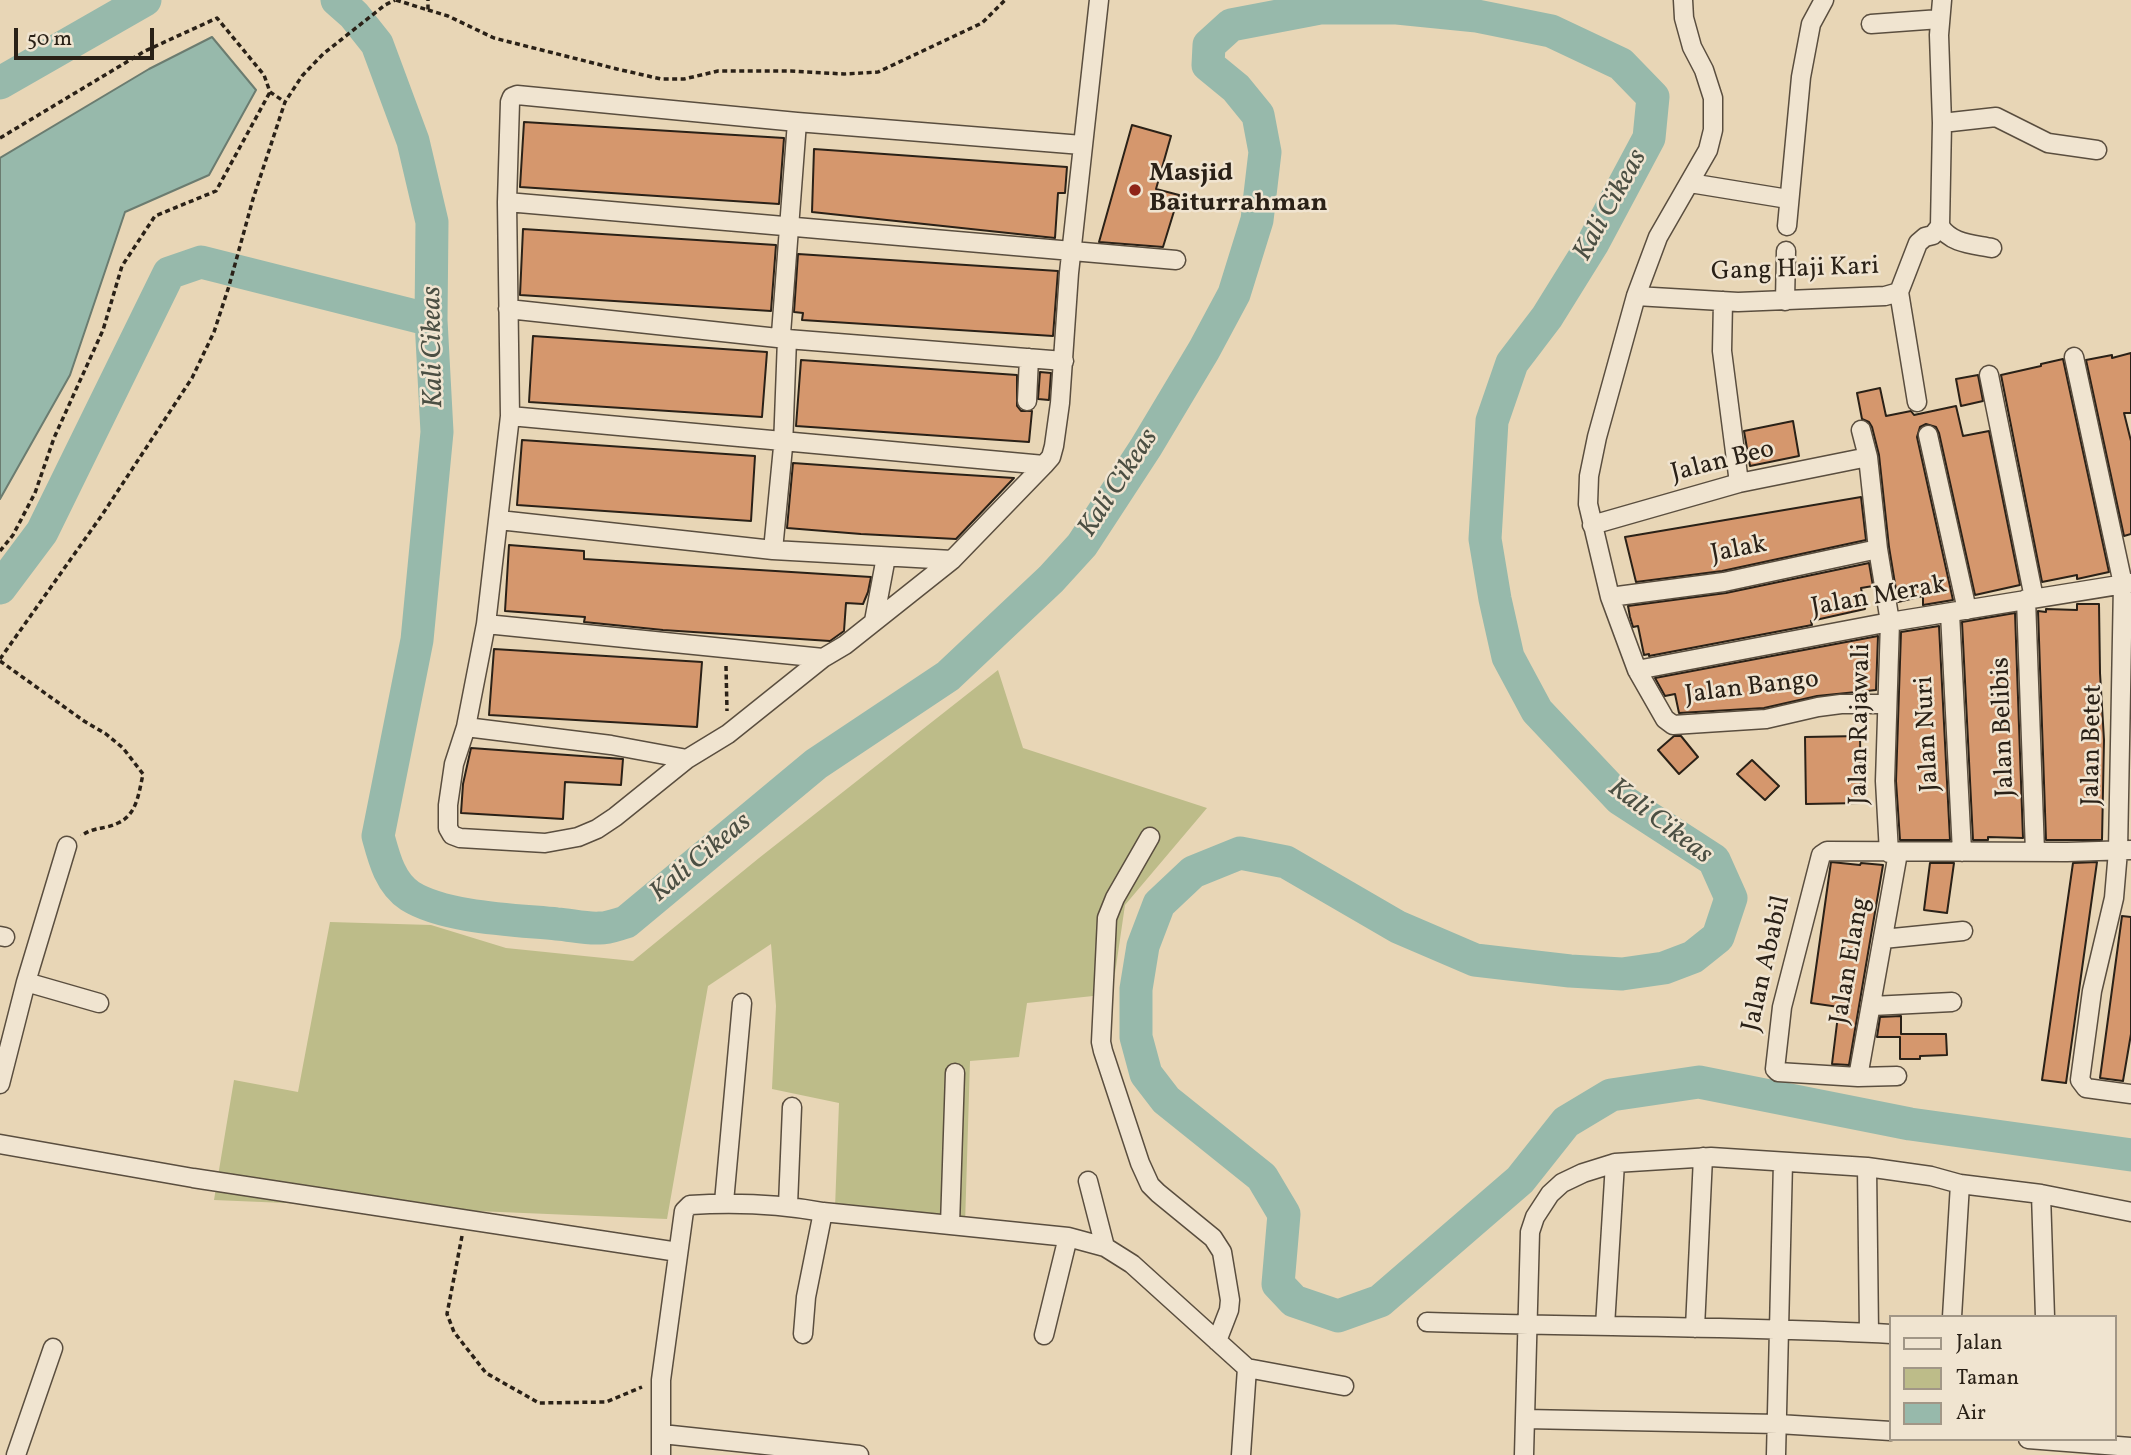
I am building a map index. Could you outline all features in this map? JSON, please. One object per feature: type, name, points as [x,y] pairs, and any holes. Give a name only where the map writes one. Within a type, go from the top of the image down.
[{"type":"street","points":[[1082,145],[797,122],[517,95],[512,97],[507,202],[510,416],[486,624],[466,727],[454,764],[448,806],[448,828],[452,835],[460,838],[545,843],[578,837],[597,829],[687,759],[728,734],[952,559],[1051,457],[1055,446],[1064,361],[1071,251],[1099,0]]},
{"type":"street","name":"Jalan Bango","points":[[1683,0],[1684,18],[1692,47],[1704,70],[1713,98],[1713,130],[1709,150],[1658,237],[1636,296],[1597,437],[1589,476],[1588,504],[1610,597],[1644,686],[1665,719],[1673,725],[1766,719],[1841,704],[1887,704]]},
{"type":"street","points":[[1787,226],[1803,65],[1811,24],[1824,0]]},
{"type":"street","points":[[1942,0],[1939,35],[1942,123],[1940,226],[1946,235],[1958,242],[1992,248]]},
{"type":"street","points":[[1871,24],[1940,19]]},
{"type":"street","points":[[1942,123],[1996,117],[2048,143],[2097,150]]},
{"type":"street","points":[[787,339],[781,334],[797,122]]},
{"type":"street","points":[[1690,183],[1788,199]]},
{"type":"street","points":[[507,202],[1176,260]]},
{"type":"street","name":"Gang Haji Kari","points":[[1636,296],[1785,301],[1885,296],[1899,292],[1918,243],[1933,235],[1940,226]]},
{"type":"street","points":[[1785,301],[1786,251]]},
{"type":"street","points":[[1899,292],[1917,401]]},
{"type":"street","points":[[1723,301],[1721,351],[1739,483]]},
{"type":"street","points":[[509,309],[787,339],[1064,361]]},
{"type":"street","points":[[773,550],[784,442],[787,339]]},
{"type":"street","name":"Jalan Betet","points":[[2074,356],[2127,584],[2125,850],[2092,991],[2080,1080],[2086,1088],[2131,1094]]},
{"type":"street","points":[[1027,401],[1029,358]]},
{"type":"street","name":"Jalan Belibis","points":[[1989,375],[2030,599],[2035,852]]},
{"type":"street","points":[[510,416],[1044,465]]},
{"type":"street","name":"Jalan Rajawali","points":[[1861,430],[1868,457],[1878,549],[1890,622],[1885,781],[1893,853]]},
{"type":"street","name":"Jalan Nuri","points":[[1928,435],[1958,611],[1962,852]]},
{"type":"street","name":"Jalan Beo","points":[[1592,525],[1739,483],[1868,457]]},
{"type":"street","points":[[499,520],[773,550],[887,558],[952,559]]},
{"type":"street","name":"Jalak","points":[[1610,597],[1724,582],[1878,549]]},
{"type":"street","points":[[874,621],[887,558]]},
{"type":"street","name":"Jalan Merak","points":[[1637,670],[1890,622],[2127,584]]},
{"type":"street","points":[[486,624],[823,658]]},
{"type":"street","points":[[466,727],[687,759]]},
{"type":"street","points":[[1150,837],[1115,898],[1107,918],[1101,1030],[1103,1051],[1135,1150],[1150,1185],[1213,1238],[1222,1252],[1230,1300],[1217,1341]]},
{"type":"street","points":[[0,1084],[26,982],[67,846]]},
{"type":"street","points":[[1893,853],[2125,850]]},
{"type":"street","name":"Jalan Ababil","points":[[1858,1077],[1778,1072],[1774,1069],[1782,1007],[1821,855],[1827,851],[1893,853]]},
{"type":"street","name":"Jalan Elang","points":[[1858,1077],[1883,939],[1893,853]]},
{"type":"street","points":[[1883,939],[1963,931]]},
{"type":"street","points":[[26,982],[99,1003]]},
{"type":"street","points":[[1872,1006],[1952,1002]]},
{"type":"street","points":[[724,1202],[742,1003]]},
{"type":"street","points":[[950,1225],[956,1073]]},
{"type":"street","points":[[1858,1077],[1897,1076]]},
{"type":"street","points":[[788,1205],[792,1107]]},
{"type":"street","points":[[0,1144],[193,1178],[678,1252]]},
{"type":"street","points":[[1695,1328],[1703,1157]]},
{"type":"street","points":[[1524,1455],[1530,1232],[1535,1217],[1550,1194],[1562,1183],[1583,1173],[1615,1163],[1703,1157],[1867,1167],[1931,1176],[1961,1184],[2041,1194],[2131,1212]]},
{"type":"street","points":[[1776,1455],[1783,1162]]},
{"type":"street","points":[[1605,1326],[1615,1163]]},
{"type":"street","points":[[1867,1167],[1869,1333]]},
{"type":"street","points":[[1088,1181],[1105,1247]]},
{"type":"street","points":[[1952,1315],[1961,1184]]},
{"type":"street","points":[[2041,1194],[2045,1315]]},
{"type":"street","points":[[661,1455],[661,1380],[684,1211],[686,1206],[724,1202],[788,1205],[823,1212],[1068,1237],[1105,1247],[1132,1264],[1247,1368],[1344,1386]]},
{"type":"street","points":[[803,1334],[806,1297],[823,1212]]},
{"type":"street","points":[[1044,1335],[1068,1237]]},
{"type":"street","points":[[1427,1322],[1890,1334]]},
{"type":"street","points":[[16,1455],[53,1348]]},
{"type":"street","points":[[1241,1455],[1247,1368]]},
{"type":"street","points":[[1525,1419],[1778,1424],[1890,1431]]},
{"type":"street","points":[[662,1434],[859,1455]]},
{"type":"street","points":[[2054,1441],[2131,1447]]},
{"type":"path","points":[[67,846],[90,829],[119,823],[135,808],[142,775],[123,748],[106,734],[0,660],[103,515],[192,378],[214,332],[285,102],[302,76],[323,54],[395,0],[448,16],[494,38],[661,79],[684,79],[718,71],[844,74],[878,72],[982,23],[1005,0]]},
{"type":"path","points":[[428,0],[429,10]]},
{"type":"path","points":[[0,138],[145,51],[217,18],[264,75],[270,92],[285,102]]},
{"type":"path","points":[[0,551],[13,535],[35,493],[54,438],[103,330],[122,266],[155,216],[216,191],[270,92]]},
{"type":"path","points":[[725,650],[728,734]]},
{"type":"path","points":[[465,1218],[447,1314],[454,1332],[486,1373],[539,1403],[606,1402],[661,1380]]},
{"type":"green space","points":[[998,670],[1023,748],[1207,808],[1125,905],[1112,994],[1027,1003],[1019,1057],[970,1061],[965,1225],[835,1208],[839,1103],[772,1089],[776,1006],[771,944],[708,986],[667,1219],[214,1200],[234,1080],[298,1092],[330,922],[431,925],[506,948],[633,961]]},
{"type":"water","points":[[212,37],[256,90],[209,175],[125,212],[70,375],[0,499],[0,158],[149,69]]},
{"type":"building","points":[[524,122],[784,138],[779,204],[520,187]]},
{"type":"building","name":"Masjid Baiturrahman","points":[[1132,125],[1171,136],[1156,189],[1179,195],[1163,247],[1099,242]]},
{"type":"building","points":[[814,149],[1067,167],[1065,193],[1058,193],[1055,238],[812,212]]},
{"type":"building","points":[[523,229],[776,245],[771,311],[520,295]]},
{"type":"building","points":[[798,254],[1058,271],[1053,336],[802,320],[803,313],[794,312]]},
{"type":"building","points":[[533,336],[767,352],[762,417],[529,402]]},
{"type":"building","points":[[2131,353],[2131,413],[2124,413],[2131,441],[2131,534],[2124,536],[2086,360]]},
{"type":"building","points":[[2063,359],[2109,572],[2077,579],[2077,575],[2042,582],[2001,375]]},
{"type":"building","points":[[801,360],[1017,375],[1017,406],[1021,411],[1032,411],[1029,442],[796,426]]},
{"type":"building","points":[[1040,372],[1051,373],[1049,400],[1038,399]]},
{"type":"building","points":[[1978,375],[1983,401],[1961,406],[1956,379]]},
{"type":"building","points":[[1880,388],[1886,416],[1911,411],[1914,415],[1956,406],[1963,436],[1989,431],[2020,585],[1975,595],[1939,433],[1936,427],[1926,424],[1920,427],[1917,437],[1953,600],[1923,605],[1923,596],[1898,602],[1879,455],[1872,427],[1862,419],[1857,393]]},
{"type":"building","points":[[1793,421],[1799,456],[1750,466],[1744,431]]},
{"type":"building","points":[[522,440],[755,456],[751,521],[517,505]]},
{"type":"building","points":[[793,463],[1014,478],[956,539],[861,534],[787,528]]},
{"type":"building","points":[[1861,497],[1866,540],[1722,571],[1636,582],[1625,537]]},
{"type":"building","points":[[509,545],[584,551],[584,559],[871,577],[863,604],[846,603],[844,631],[830,641],[663,630],[584,622],[585,617],[505,611]]},
{"type":"building","points":[[1869,563],[1873,586],[1861,588],[1865,609],[1811,621],[1812,625],[1649,656],[1644,655],[1638,626],[1633,627],[1630,617],[1628,606],[1726,593]]},
{"type":"building","points":[[2077,604],[2099,604],[2104,740],[2102,840],[2046,840],[2038,611],[2077,610]]},
{"type":"building","points":[[2015,613],[2023,838],[1988,837],[1988,840],[1973,840],[1962,622]]},
{"type":"building","points":[[1939,626],[1950,840],[1900,840],[1896,781],[1901,632]]},
{"type":"building","points":[[1878,636],[1876,690],[1817,696],[1764,708],[1679,713],[1675,694],[1665,696],[1655,678]]},
{"type":"building","points":[[494,649],[702,662],[697,727],[489,715]]},
{"type":"building","points":[[1674,736],[1681,736],[1698,757],[1679,774],[1658,750]]},
{"type":"building","points":[[1860,736],[1861,803],[1806,804],[1805,737]]},
{"type":"building","points":[[471,748],[623,759],[621,785],[565,782],[563,819],[461,813],[463,784]]},
{"type":"building","points":[[1752,760],[1779,786],[1765,800],[1737,774]]},
{"type":"building","points":[[1831,862],[1883,865],[1849,1065],[1832,1064],[1839,1007],[1811,1003]]},
{"type":"building","points":[[2097,862],[2066,1083],[2042,1080],[2073,863]]},
{"type":"building","points":[[1930,863],[1954,863],[1947,913],[1924,910]]},
{"type":"building","points":[[2122,916],[2131,917],[2131,1034],[2123,1081],[2100,1078]]},
{"type":"building","points":[[1901,1016],[1901,1034],[1946,1034],[1947,1055],[1900,1059],[1900,1037],[1877,1037],[1880,1017]]},
{"type":"waterway","name":"Kali Cikeas","points":[[0,83],[145,0]]},
{"type":"waterway","name":"Kali Cikeas","points":[[337,0],[354,15],[377,44],[413,141],[432,222],[431,320],[437,432],[417,640],[378,836],[393,877],[410,896],[442,909],[482,917],[595,928],[626,922],[816,764],[948,676],[1051,579],[1082,545],[1146,447],[1234,294],[1257,220],[1265,152],[1258,115],[1236,88],[1208,65],[1209,45],[1231,25],[1320,8],[1397,8],[1477,16],[1551,31],[1621,64],[1653,97],[1649,138],[1593,243],[1547,317],[1512,363],[1492,421],[1485,539],[1508,657],[1537,711],[1620,799],[1714,860],[1731,898],[1718,937],[1693,957],[1664,968],[1622,974],[1570,971],[1475,960],[1398,927],[1286,862],[1240,853],[1193,872],[1159,904],[1143,946],[1136,989],[1136,1037],[1146,1074],[1166,1100],[1262,1177],[1284,1214],[1278,1284],[1294,1301],[1338,1316],[1380,1301],[1520,1180],[1566,1122],[1611,1095],[1699,1082],[1910,1124],[2131,1155]]},
{"type":"waterway","points":[[0,588],[42,532],[169,273],[201,262],[431,320]]},
{"type":"place","name":"Masjid Baiturrahman","points":[[1135,190]]}]
